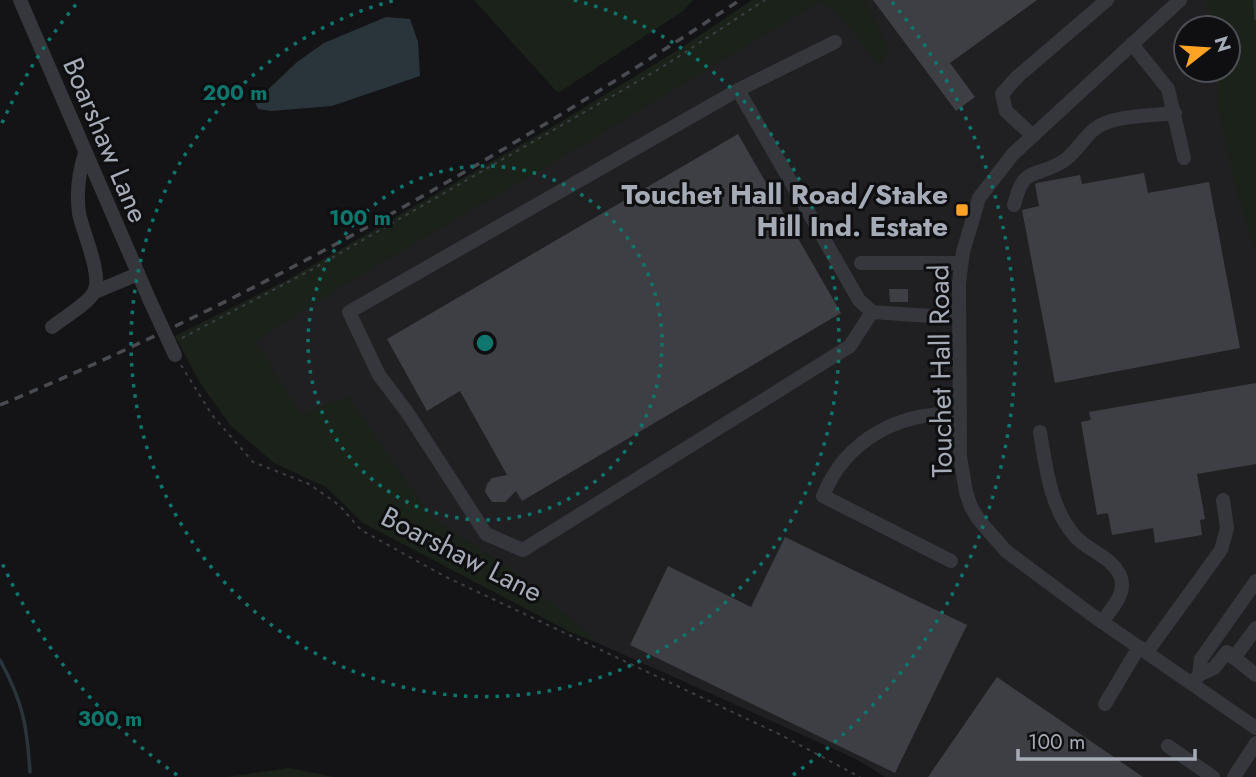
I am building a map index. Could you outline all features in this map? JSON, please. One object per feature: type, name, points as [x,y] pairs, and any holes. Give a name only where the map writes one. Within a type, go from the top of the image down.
[{"type":"street","name":"Boarshaw Lane","points":[[20,0],[173,350]]},
{"type":"street","points":[[1033,136],[1006,111],[1002,94],[1017,77],[1107,0]]},
{"type":"street","name":"Touchet Hall Road","points":[[1180,0],[1165,5],[1132,44],[997,172],[979,198],[961,263],[959,439],[962,476],[968,499],[979,520],[1006,551],[1143,650],[1195,679],[1256,728]]},
{"type":"street","points":[[835,42],[738,90],[349,312],[379,375],[407,412],[486,534],[523,550],[850,346],[872,312]]},
{"type":"street","points":[[1132,44],[1166,84],[1184,158]]},
{"type":"street","points":[[738,90],[859,300],[872,312],[930,316],[959,312]]},
{"type":"street","points":[[1014,205],[1019,186],[1025,178],[1065,161],[1101,124],[1175,113]]},
{"type":"street","points":[[85,153],[78,195],[80,213],[90,244],[95,292]]},
{"type":"street","points":[[861,263],[961,263]]},
{"type":"street","points":[[52,327],[95,292],[138,274]]},
{"type":"street","points":[[951,561],[823,496],[846,457],[877,433],[915,416],[960,414]]},
{"type":"street","points":[[1040,432],[1047,474],[1062,518],[1084,547],[1112,564],[1121,579],[1121,595],[1102,622]]},
{"type":"street","points":[[1105,704],[1143,650],[1222,550],[1227,528],[1223,500]]},
{"type":"street","points":[[1195,679],[1201,659],[1256,581]]},
{"type":"street","points":[[1195,679],[1230,655],[1256,628]]},
{"type":"street","points":[[1213,642],[1256,675]]},
{"type":"street","points":[[1234,777],[1256,743]]},
{"type":"street","points":[[1168,746],[1213,777]]},
{"type":"path","points":[[173,350],[661,68],[765,0]]},
{"type":"path","name":"Boarshaw Lane","points":[[173,350],[212,415],[253,462],[309,484],[339,505],[361,530],[444,576],[779,734],[860,777]]},
{"type":"shaded area","points":[[474,0],[693,0],[683,11],[558,93]]},
{"type":"shaded area","points":[[752,0],[865,0],[889,50],[880,67],[844,21],[823,1],[356,278],[256,341],[301,415],[348,396],[431,517],[514,571],[600,644],[570,632],[363,523],[326,487],[274,463],[231,426],[200,383],[175,336],[287,280],[562,121],[681,48]]},
{"type":"shaded area","points":[[784,0],[1256,0],[1256,777],[885,777],[854,758],[600,644],[427,527],[295,422],[238,315]]},
{"type":"shaded area","points":[[1256,0],[1256,252],[1236,189],[1218,108],[1218,84],[1242,84],[1242,14],[1211,14],[1205,2]]},
{"type":"shaded area","points":[[386,17],[410,19],[418,42],[420,76],[332,106],[271,111],[258,109],[255,102],[297,62],[324,43]]},
{"type":"shaded area","points":[[289,768],[334,777],[227,777]]},
{"type":"building","points":[[873,0],[1037,0],[950,63],[975,97],[956,111]]},
{"type":"building","points":[[738,134],[841,313],[522,501],[516,491],[505,502],[492,502],[485,492],[487,484],[492,478],[507,475],[460,391],[427,411],[387,339]]},
{"type":"building","points":[[1144,173],[1148,193],[1209,182],[1240,348],[1055,383],[1022,210],[1039,206],[1037,183],[1080,175],[1082,184]]},
{"type":"building","points":[[889,289],[908,289],[908,302],[890,302]]},
{"type":"building","points":[[1256,383],[1256,464],[1197,474],[1205,519],[1200,520],[1202,535],[1155,543],[1153,528],[1112,535],[1108,513],[1097,515],[1081,422],[1091,420],[1089,412]]},
{"type":"building","points":[[785,537],[967,625],[895,773],[630,645],[668,566],[751,607]]},
{"type":"building","points":[[997,677],[1143,777],[928,777]]},
{"type":"waterway","points":[[1255,0],[1256,19]]},
{"type":"waterway","points":[[0,660],[22,714],[30,772]]},
{"type":"railway","points":[[0,405],[193,318],[380,220],[562,114],[740,0]]},
{"type":"place","name":"Touchet Hall Road/Stake Hill Ind. Estate","points":[[962,210]]}]
